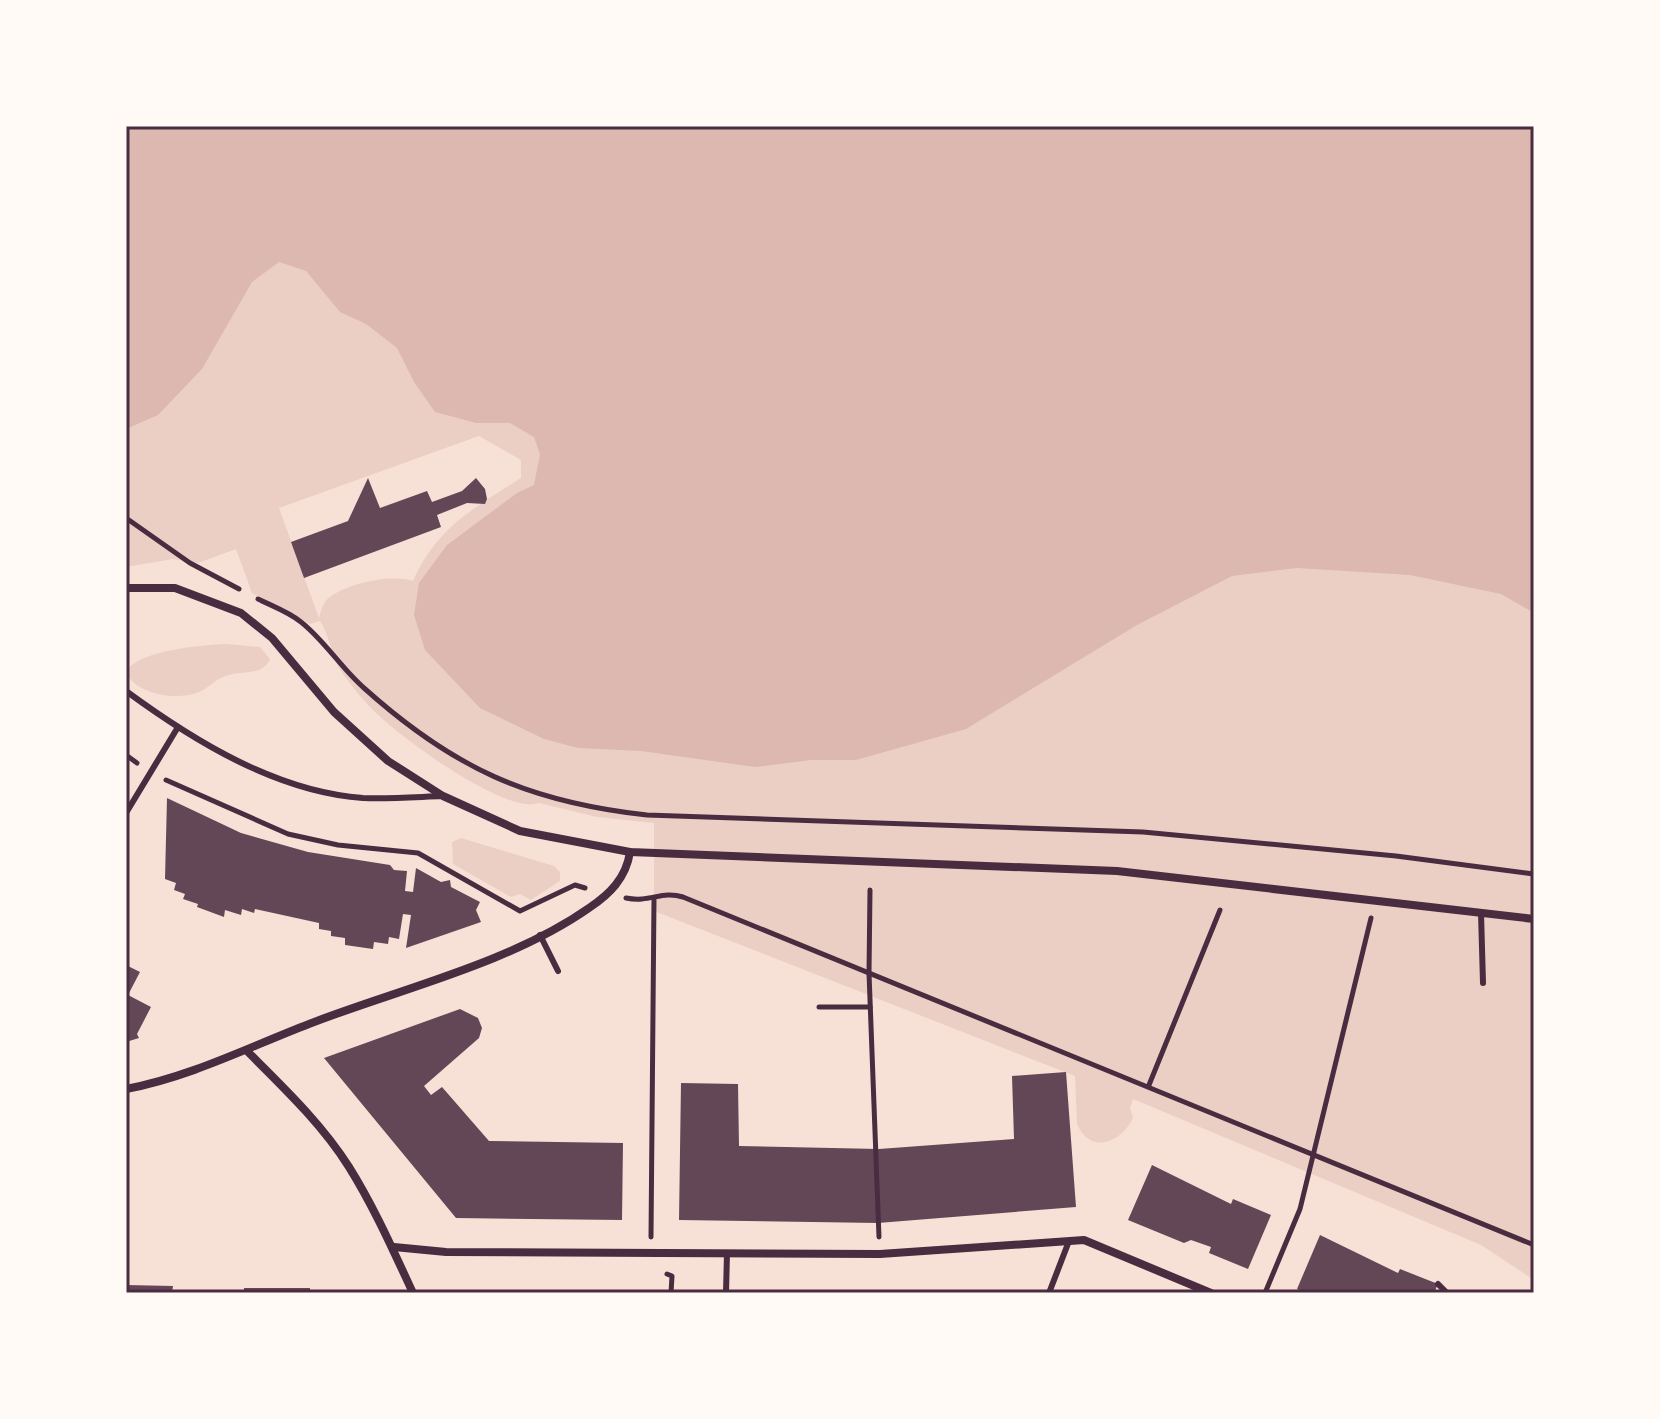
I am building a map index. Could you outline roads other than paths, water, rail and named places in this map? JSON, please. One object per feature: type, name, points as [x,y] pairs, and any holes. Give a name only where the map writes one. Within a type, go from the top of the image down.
[{"type":"street","points":[[126,588],[175,588],[241,613],[272,638],[334,712],[370,745],[443,796],[520,831],[630,852],[1117,871],[1534,919]]},
{"type":"street","points":[[126,1089],[247,1051],[309,1024],[506,952],[569,921],[607,894],[620,882],[630,852]]},
{"type":"street","points":[[247,1051],[290,1094],[348,1165],[394,1247],[413,1293]]},
{"type":"street","points":[[394,1247],[446,1252],[880,1254],[1084,1240],[1211,1293]]},
{"type":"lane","points":[[126,691],[178,727],[235,760],[304,787],[361,798],[443,796]]},
{"type":"lane","points":[[126,813],[153,773],[178,727]]},
{"type":"lane","points":[[1481,913],[1483,983]]},
{"type":"lane","points":[[540,935],[558,971]]},
{"type":"lane","points":[[1049,1293],[1069,1240]]},
{"type":"lane","points":[[726,1293],[727,1252]]},
{"type":"lane","points":[[1438,1284],[1447,1293]]}]
